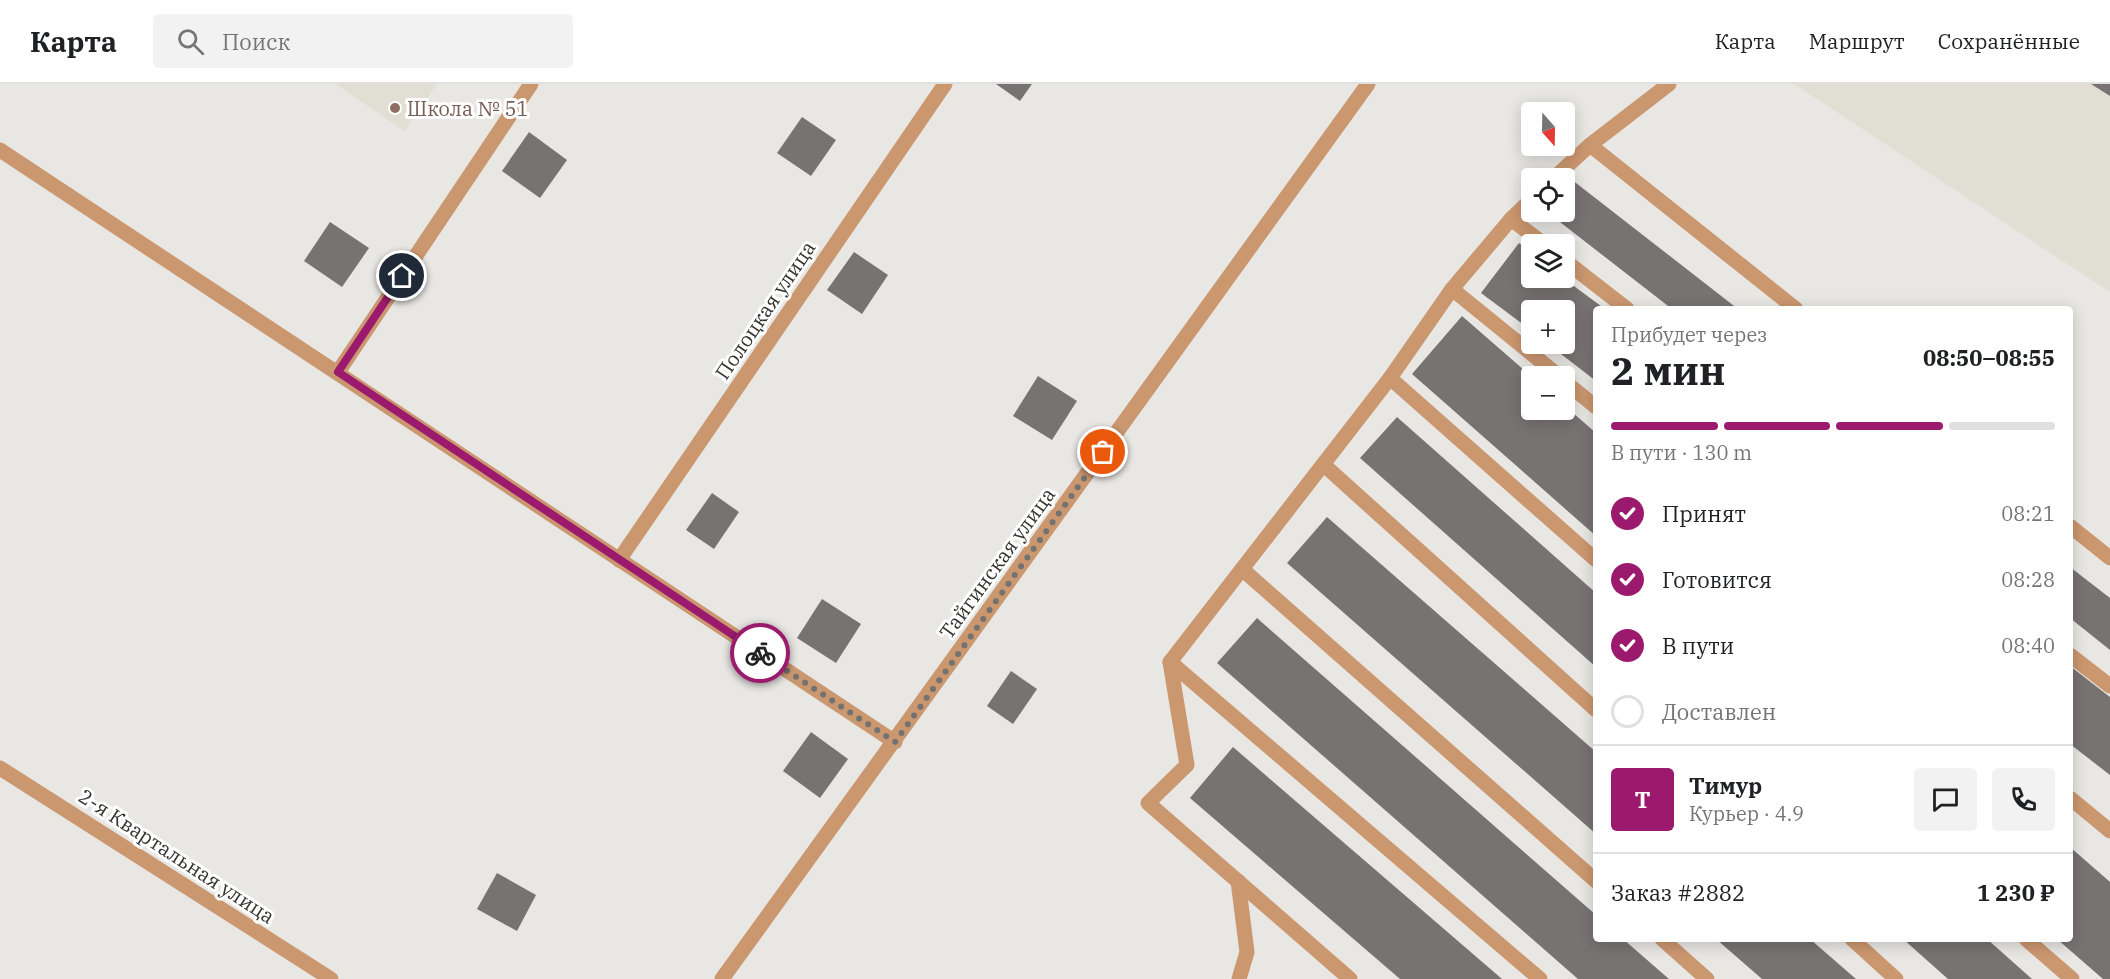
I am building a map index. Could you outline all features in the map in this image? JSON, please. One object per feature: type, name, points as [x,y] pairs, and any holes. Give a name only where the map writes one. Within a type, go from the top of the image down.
[{"type":"street","points":[[338,372],[531,84]]},
{"type":"street","name":"Полоцкая улица","points":[[619,560],[945,84]]},
{"type":"street","name":"Тайгинская улица","points":[[722,979],[1368,84]]},
{"type":"street","points":[[1565,168],[1590,145],[1669,84]]},
{"type":"street","points":[[1590,145],[1792,306]]},
{"type":"street","points":[[0,150],[895,742]]},
{"type":"street","points":[[1350,979],[1148,803],[1186,765],[1170,662],[1390,378],[1452,289],[1521,210]]},
{"type":"street","points":[[1511,219],[1531,234]]},
{"type":"street","points":[[1575,269],[1623,306]]},
{"type":"street","points":[[1452,289],[1547,366]]},
{"type":"street","points":[[1390,378],[1593,557]]},
{"type":"street","points":[[1575,390],[1593,405]]},
{"type":"street","points":[[1324,465],[1593,707]]},
{"type":"street","points":[[2073,528],[2110,558]]},
{"type":"street","points":[[1242,569],[1593,878]]},
{"type":"street","points":[[2073,657],[2110,686]]},
{"type":"street","points":[[1170,662],[1540,979]]},
{"type":"street","name":"2-я Квартальная улица","points":[[0,768],[331,979]]},
{"type":"street","points":[[2073,800],[2110,831]]},
{"type":"street","points":[[1238,881],[1247,952],[1239,979]]},
{"type":"street","points":[[1665,942],[1707,979]]},
{"type":"street","points":[[1855,942],[1896,979]]},
{"type":"street","points":[[2029,942],[2072,979]]},
{"type":"shaded area","name":"Школа № 51","points":[[336,84],[437,84],[404,131]]},
{"type":"shaded area","points":[[1794,84],[2110,84],[2110,292]]},
{"type":"building","points":[[996,84],[1032,84],[1020,101]]},
{"type":"building","points":[[2091,84],[2110,84],[2110,96]]},
{"type":"building","points":[[802,117],[836,140],[811,176],[777,153]]},
{"type":"building","points":[[529,132],[567,160],[540,198],[502,171]]},
{"type":"building","points":[[1575,182],[1734,306],[1668,306],[1560,222],[1575,222]]},
{"type":"building","points":[[330,222],[369,248],[342,287],[304,261]]},
{"type":"building","points":[[1519,243],[1521,245],[1521,288],[1575,287],[1601,306],[1593,306],[1593,379],[1561,354],[1575,354],[1575,300],[1521,300],[1521,323],[1481,293]]},
{"type":"building","points":[[854,252],[888,275],[862,314],[827,290]]},
{"type":"building","points":[[1462,316],[1521,367],[1521,420],[1575,420],[1575,415],[1593,430],[1593,533],[1412,374]]},
{"type":"building","points":[[1038,376],[1077,401],[1052,440],[1013,416]]},
{"type":"building","points":[[1397,417],[1593,590],[1593,664],[1360,458]]},
{"type":"building","points":[[712,493],[739,512],[714,549],[686,530]]},
{"type":"building","points":[[1327,517],[1593,749],[1593,831],[1287,563]]},
{"type":"building","points":[[2073,569],[2110,598],[2110,650],[2073,620]]},
{"type":"building","points":[[822,599],[861,624],[836,663],[797,638]]},
{"type":"building","points":[[1257,618],[1593,912],[1593,942],[1626,942],[1669,979],[1578,979],[1217,663]]},
{"type":"building","points":[[2073,668],[2110,697],[2110,775],[2073,746]]},
{"type":"building","points":[[1011,671],[1037,689],[1013,724],[987,706]]},
{"type":"building","points":[[811,732],[848,759],[820,798],[783,771]]},
{"type":"building","points":[[1233,747],[1502,979],[1400,979],[1190,798]]},
{"type":"building","points":[[2073,850],[2110,882],[2110,979],[2103,979],[2060,942],[2073,942]]},
{"type":"building","points":[[497,873],[536,895],[517,931],[477,909]]},
{"type":"building","points":[[1719,942],[1813,942],[1856,979],[1762,979]]},
{"type":"building","points":[[1906,942],[1990,942],[2032,979],[1948,979]]},
{"type":"way so far","points":[[760,653],[895,742],[1103,452]]},
{"type":"place","name":"Школа № 51","points":[[395,108]]},
{"type":"route","points":[[402,276],[338,372],[760,653]]}]
